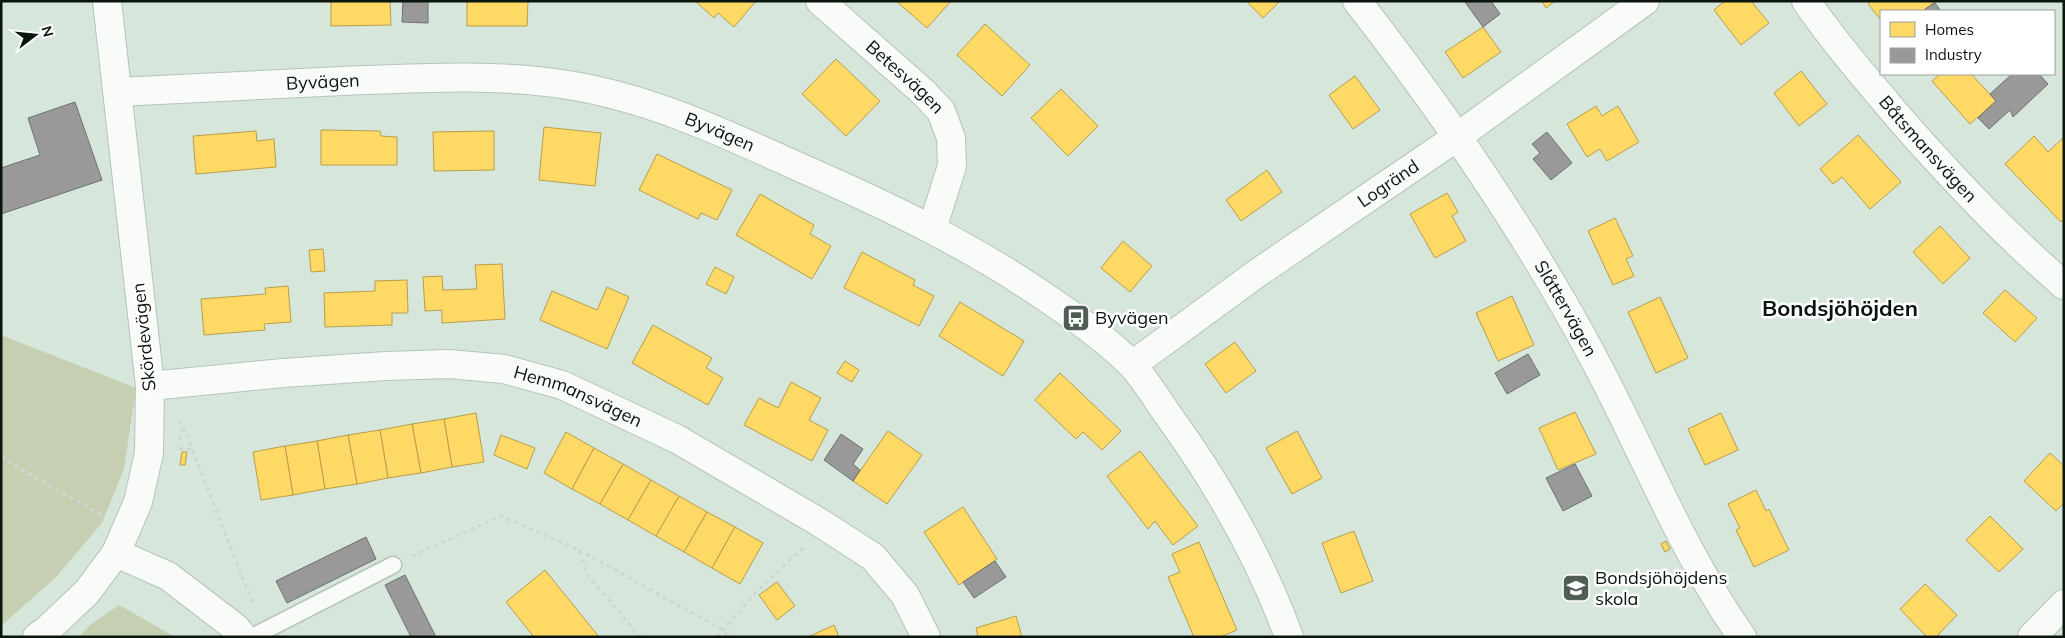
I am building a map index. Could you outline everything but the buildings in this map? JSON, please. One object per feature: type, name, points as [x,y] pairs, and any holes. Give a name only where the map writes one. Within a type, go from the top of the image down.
[{"type":"street","name":"Skördevägen","points":[[37,637],[87,592],[116,553],[138,502],[149,453],[150,386],[107,1]]},
{"type":"street","name":"Betesvägen","points":[[820,1],[923,92],[941,111],[951,138],[952,166],[932,228]]},
{"type":"street","name":"Slåttervägen","points":[[1357,1],[1402,59],[1457,137],[1541,264],[1593,357],[1685,541],[1731,622],[1742,637]]},
{"type":"street","name":"Logränd","points":[[1132,365],[1296,246],[1457,137],[1645,1]]},
{"type":"street","name":"Båtsmansvägen","points":[[1806,1],[1824,26],[1940,164],[2022,250],[2064,285]]},
{"type":"street","name":"Byvägen","points":[[118,92],[425,77],[504,78],[568,85],[634,100],[699,122],[859,193],[932,228],[1010,273],[1076,318],[1132,365],[1217,486],[1248,540],[1278,606],[1289,637]]},
{"type":"street","name":"Hemmansvägen","points":[[150,386],[386,366],[449,364],[504,369],[562,385],[677,439],[819,522],[872,557],[905,595],[926,637]]},
{"type":"street","points":[[116,553],[168,576],[236,628],[248,625]]},
{"type":"street","points":[[2032,637],[2064,604]]},
{"type":"lane","points":[[252,637],[393,565]]},
{"type":"path","points":[[177,420],[183,426],[255,605],[248,625]]},
{"type":"path","points":[[180,440],[183,426]]},
{"type":"path","points":[[179,450],[192,449]]},
{"type":"path","points":[[1,456],[22,470],[126,528]]},
{"type":"path","points":[[393,565],[501,516],[579,550],[723,630],[729,637]]},
{"type":"path","points":[[717,637],[754,594],[807,543]]},
{"type":"path","points":[[579,550],[587,574],[640,637]]},
{"type":"green space","points":[[1,335],[136,388],[124,469],[102,523],[56,577],[1,626]]},
{"type":"green space","points":[[119,605],[175,637],[79,637],[90,625]]},
{"type":"place","name":"Byvägen","points":[[1076,318]]},
{"type":"place","name":"Bondsjöhöjdens skola","points":[[1576,588]]},
{"type":"district","name":"Bondsjöhöjden","points":[[1840,308]]}]
